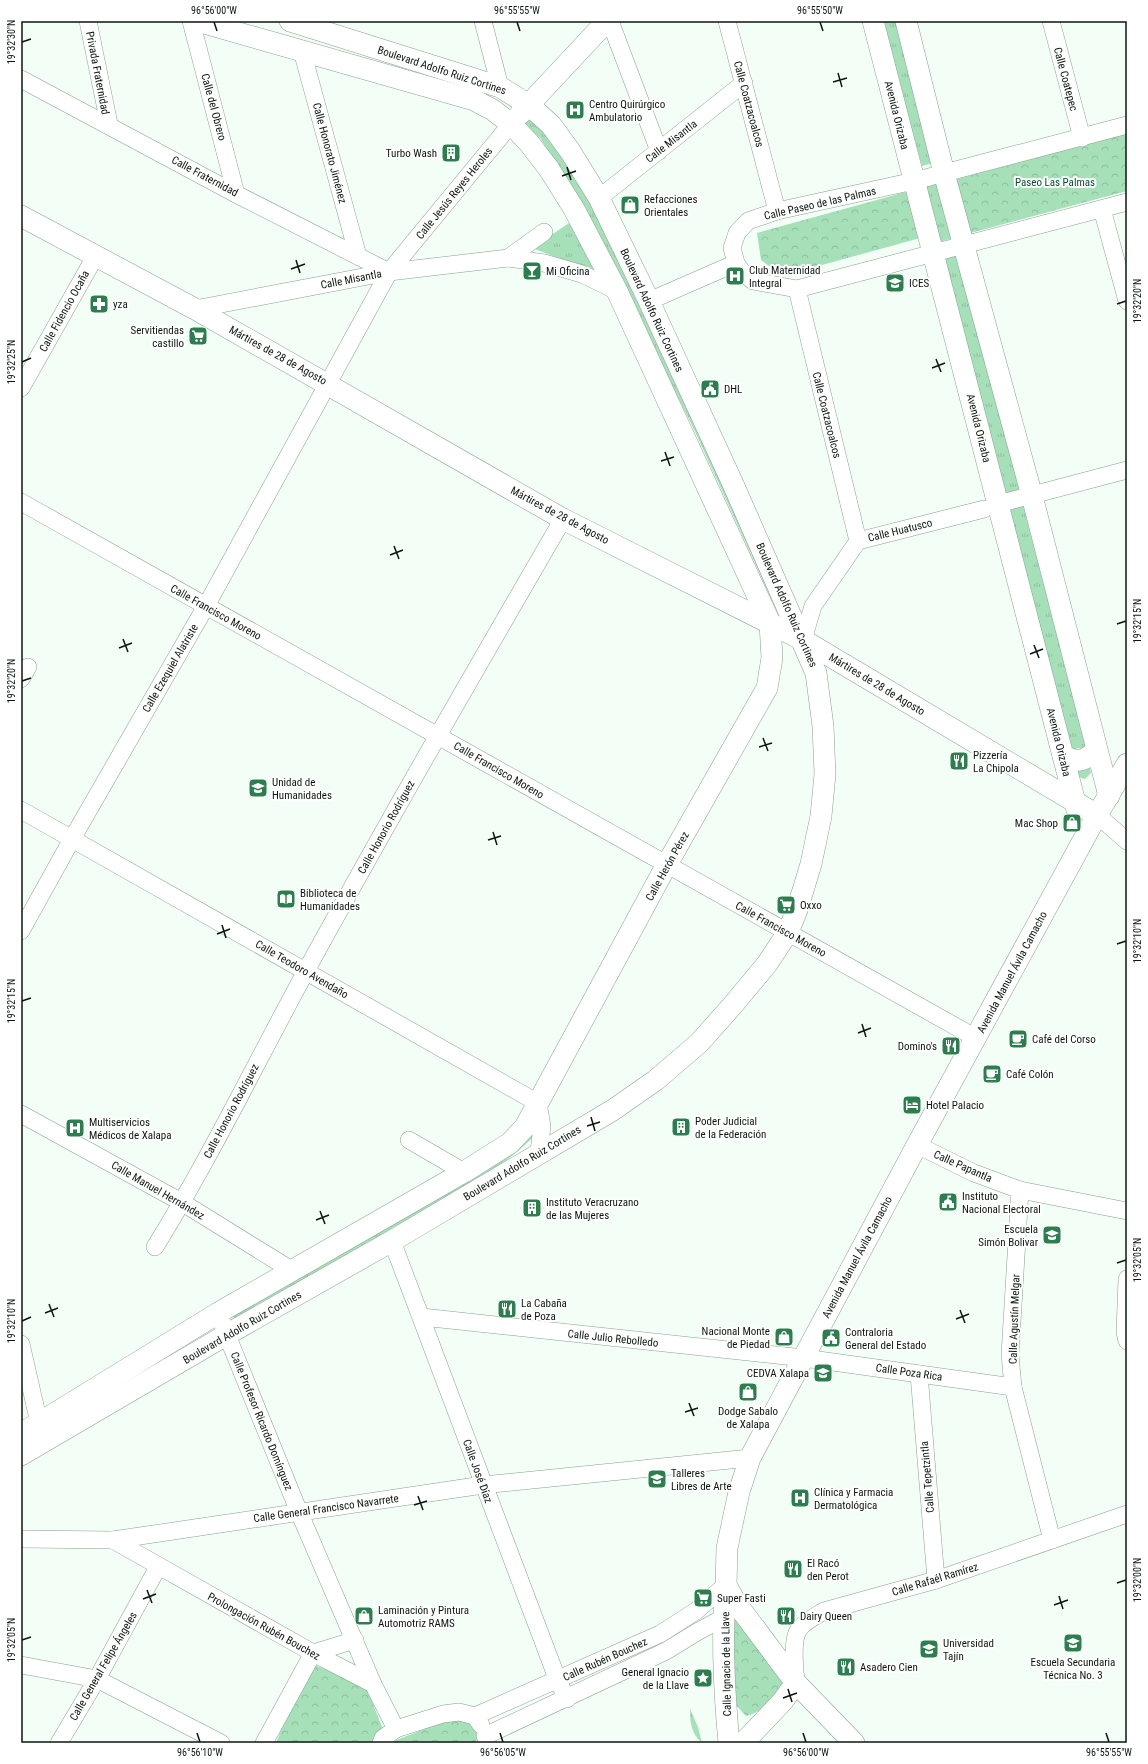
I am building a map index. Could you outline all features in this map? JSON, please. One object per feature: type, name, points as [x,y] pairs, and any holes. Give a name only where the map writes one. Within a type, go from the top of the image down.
[{"type":"main road","name":"Boulevard Adolfo Ruiz Cortines","points":[[197,21],[474,100],[493,110],[511,124],[529,143],[549,169],[574,209],[617,291],[770,623]]},
{"type":"main road","name":"Boulevard Adolfo Ruiz Cortines","points":[[21,1455],[226,1335],[392,1241],[539,1152],[612,1110],[656,1080],[699,1043],[732,1006],[767,964],[788,932],[798,910],[811,864],[821,816],[825,774],[823,726],[816,673],[803,640],[733,484],[649,301],[599,198],[570,151],[551,125],[529,105],[500,87],[293,21]]},
{"type":"main road","name":"Calle Jesús Reyes Heroles","points":[[511,124],[607,21]]},
{"type":"main road","name":"Avenida Orizaba","points":[[873,21],[933,252],[991,506],[1075,803],[1086,835]]},
{"type":"main road","points":[[906,21],[944,173],[1032,496],[1096,751],[1109,796]]},
{"type":"main road","name":"Mártires de 28 de Agosto","points":[[21,216],[195,309],[563,519],[803,640],[1097,815]]},
{"type":"main road","name":"Calle Herón Pérez","points":[[538,1103],[666,866],[767,688],[772,658],[770,623]]},
{"type":"main road","points":[[1062,755],[1074,761],[1089,757],[1096,751]]},
{"type":"main road","name":"Avenida Manuel Ávila Camacho","points":[[726,1586],[727,1548],[739,1492],[750,1458],[917,1145],[1097,815],[1127,764]]},
{"type":"main road","name":"Boulevard Adolfo Ruiz Cortines","points":[[21,1432],[39,1423],[218,1313],[464,1172],[510,1143],[525,1127],[538,1103]]},
{"type":"main road","points":[[726,1586],[736,1603],[796,1683],[854,1743]]},
{"type":"main road","name":"Calle Ignacio de la Llave","points":[[726,1586],[723,1618],[725,1698],[729,1743]]},
{"type":"main road","points":[[743,1743],[782,1702],[796,1683]]},
{"type":"main road","points":[[725,1698],[731,1710],[740,1718],[752,1722],[764,1721]]},
{"type":"street","name":"Privada Fraternidad","points":[[88,21],[109,124]]},
{"type":"street","name":"Calle del Obrero","points":[[191,21],[236,194]]},
{"type":"street","points":[[483,21],[500,87]]},
{"type":"street","points":[[610,21],[659,151]]},
{"type":"street","name":"Calle Coatzacoalcos","points":[[728,21],[777,211]]},
{"type":"street","name":"Calle Coatepec","points":[[1051,21],[1082,138]]},
{"type":"street","name":"Calle Honorato Jiménez","points":[[302,52],[358,256]]},
{"type":"street","name":"Calle Fraternidad","points":[[21,79],[109,124],[236,194],[390,272]]},
{"type":"street","name":"Calle Misantla","points":[[599,198],[744,84]]},
{"type":"street","name":"Calle Jesús Reyes Heroles","points":[[327,383],[390,272],[511,124]]},
{"type":"street","name":"Calle Paseo de las Palmas","points":[[736,263],[732,248],[737,233],[748,221],[777,211],[914,181],[1127,125]]},
{"type":"street","points":[[649,301],[736,263],[742,272],[753,281],[797,289],[1127,202]]},
{"type":"street","points":[[1102,209],[1127,301]]},
{"type":"street","name":"Calle Misantla","points":[[508,258],[544,232]]},
{"type":"street","name":"Calle Fidencio Ocaña","points":[[21,388],[96,255]]},
{"type":"street","name":"Calle Misantla","points":[[195,309],[390,272],[508,258],[544,263],[582,274],[617,291]]},
{"type":"street","name":"Calle Coatzacoalcos","points":[[797,289],[858,541]]},
{"type":"street","name":"Calle Ezequiel Alatriste","points":[[21,931],[206,606],[327,383]]},
{"type":"street","name":"Calle Huatusco","points":[[803,640],[813,606],[858,541],[1127,470]]},
{"type":"street","name":"Calle Francisco Moreno","points":[[21,502],[438,735],[666,866],[788,932],[976,1038]]},
{"type":"street","name":"Calle Honorio Rodríguez","points":[[155,1247],[183,1203],[306,972],[438,735],[563,519]]},
{"type":"street","name":"Calle Teodoro Avendaño","points":[[21,810],[538,1103]]},
{"type":"street","points":[[1097,815],[1127,841]]},
{"type":"street","points":[[538,1103],[542,1126],[539,1152]]},
{"type":"street","name":"Calle Manuel Hernández","points":[[21,1114],[183,1203],[293,1271]]},
{"type":"street","points":[[409,1140],[464,1172]]},
{"type":"street","name":"Calle Papantla","points":[[917,1145],[974,1173],[1020,1190],[1127,1211]]},
{"type":"street","name":"Calle Agustín Melgar","points":[[1020,1190],[1010,1355],[1013,1387],[1052,1540]]},
{"type":"street","name":"Calle José Díaz","points":[[392,1241],[422,1317],[558,1681],[567,1699]]},
{"type":"street","points":[[1127,1280],[1125,1332],[1127,1341]]},
{"type":"street","name":"Calle Profesor Ricardo Domínguez","points":[[218,1313],[299,1512],[373,1684]]},
{"type":"street","name":"Calle Julio Rebolledo","points":[[422,1317],[804,1358]]},
{"type":"street","points":[[21,1344],[39,1423]]},
{"type":"street","name":"Calle Poza Rica","points":[[804,1358],[1013,1387]]},
{"type":"street","name":"Calle Tepetzintla","points":[[919,1374],[936,1580]]},
{"type":"street","name":"Calle General Francisco Navarrete","points":[[21,1539],[113,1540],[484,1485],[750,1458]]},
{"type":"street","name":"Calle Rafaél Ramírez","points":[[796,1683],[794,1648],[798,1630],[811,1619],[824,1611],[936,1580],[1127,1514]]},
{"type":"street","name":"Prolongación Rubén Bouchez","points":[[113,1540],[158,1567],[313,1653],[373,1684]]},
{"type":"street","name":"Calle General Felipe Ángeles","points":[[59,1743],[97,1679],[158,1567]]},
{"type":"street","name":"Calle Rubén Bouchez","points":[[475,1716],[558,1681],[660,1634],[696,1611],[726,1586]]},
{"type":"street","name":"Calle Rubén Bouchez","points":[[484,1740],[666,1652],[697,1632],[723,1618]]},
{"type":"street","points":[[264,1743],[313,1653],[355,1640]]},
{"type":"street","points":[[21,1665],[97,1679],[221,1743]]},
{"type":"street","points":[[373,1684],[396,1729]]},
{"type":"street","points":[[381,1743],[383,1738],[396,1729],[443,1714],[459,1712],[475,1716],[482,1727],[484,1740]]},
{"type":"green space","points":[[882,21],[900,21],[937,162],[922,166]]},
{"type":"green space","points":[[531,114],[573,166],[789,608],[772,600],[691,423],[561,171],[540,138],[524,124]]},
{"type":"green space","name":"Paseo Las Palmas","points":[[1127,133],[1127,191],[967,234],[954,180]]},
{"type":"green space","points":[[940,182],[954,238],[935,243],[920,187]]},
{"type":"green space","points":[[913,190],[924,237],[782,276],[761,260],[757,233]]},
{"type":"green space","points":[[572,221],[595,272],[532,248]]},
{"type":"green space","points":[[958,251],[1020,493],[1003,497],[938,257]]},
{"type":"green space","points":[[1023,505],[1086,747],[1067,750],[1006,509]]},
{"type":"green space","points":[[1089,764],[1091,773],[1085,779],[1078,777],[1075,768]]},
{"type":"green space","points":[[534,1131],[537,1133],[516,1153],[444,1201],[234,1318],[231,1312]]},
{"type":"green space","points":[[736,1615],[787,1676],[771,1701],[766,1706],[746,1716],[733,1702],[731,1619]]},
{"type":"green space","points":[[312,1664],[345,1677],[368,1691],[384,1732],[377,1743],[276,1743],[286,1718]]},
{"type":"green space","points":[[690,1709],[698,1727],[702,1743],[693,1732],[690,1719]]},
{"type":"green space","points":[[461,1718],[474,1728],[477,1739],[476,1743],[392,1743],[448,1720]]},
{"type":"place","name":"Centro Quirúrgico Ambulatorio","points":[[575,110]]},
{"type":"place","name":"Turbo Wash","points":[[451,153]]},
{"type":"place","name":"Refacciones Orientales","points":[[630,205]]},
{"type":"place","name":"Mi Oficina","points":[[532,271]]},
{"type":"place","name":"Club Maternidad Integral","points":[[735,276]]},
{"type":"place","name":"ICES","points":[[895,283]]},
{"type":"place","name":"yza","points":[[99,304]]},
{"type":"place","name":"Servitiendas castillo","points":[[198,336]]},
{"type":"place","name":"DHL","points":[[710,389]]},
{"type":"place","name":"Pizzería La Chipola","points":[[959,761]]},
{"type":"place","name":"Unidad de Humanidades","points":[[258,788]]},
{"type":"place","name":"Mac Shop","points":[[1072,823]]},
{"type":"place","name":"Biblioteca de Humanidades","points":[[286,899]]},
{"type":"place","name":"Oxxo","points":[[786,905]]},
{"type":"place","name":"Café del Corso","points":[[1018,1039]]},
{"type":"place","name":"Domino's","points":[[951,1046]]},
{"type":"place","name":"Café Colón","points":[[992,1074]]},
{"type":"place","name":"Hotel Palacio","points":[[912,1105]]},
{"type":"place","name":"Poder Judicial de la Federación","points":[[681,1127]]},
{"type":"place","name":"Multiservicios Médicos de Xalapa","points":[[75,1128]]},
{"type":"place","name":"Instituto Nacional Electoral","points":[[948,1202]]},
{"type":"place","name":"Instituto Veracruzano de las Mujeres","points":[[532,1208]]},
{"type":"place","name":"Escuela Simón Bolivar","points":[[1052,1235]]},
{"type":"place","name":"La Cabaña de Poza","points":[[507,1309]]},
{"type":"place","name":"Nacional Monte de Piedad","points":[[784,1337]]},
{"type":"place","name":"Contraloria General del Estado","points":[[831,1338]]},
{"type":"place","name":"CEDVA Xalapa","points":[[823,1373]]},
{"type":"place","name":"Dodge Sabalo de Xalapa","points":[[748,1392]]},
{"type":"place","name":"Talleres Libres de Arte","points":[[657,1479]]},
{"type":"place","name":"Clínica y Farmacia Dermatológica","points":[[800,1498]]},
{"type":"place","name":"El Racó den Perot","points":[[793,1569]]},
{"type":"place","name":"Super Fasti","points":[[703,1598]]},
{"type":"place","name":"Laminación y Pintura Automotriz RAMS","points":[[364,1616]]},
{"type":"place","name":"Dairy Queen","points":[[786,1616]]},
{"type":"place","name":"Escuela Secundaria Técnica No. 3","points":[[1073,1643]]},
{"type":"place","name":"Universidad Tajín","points":[[929,1649]]},
{"type":"place","name":"Asadero Cien","points":[[846,1667]]},
{"type":"place","name":"General Ignacio de la Llave","points":[[703,1678]]}]
